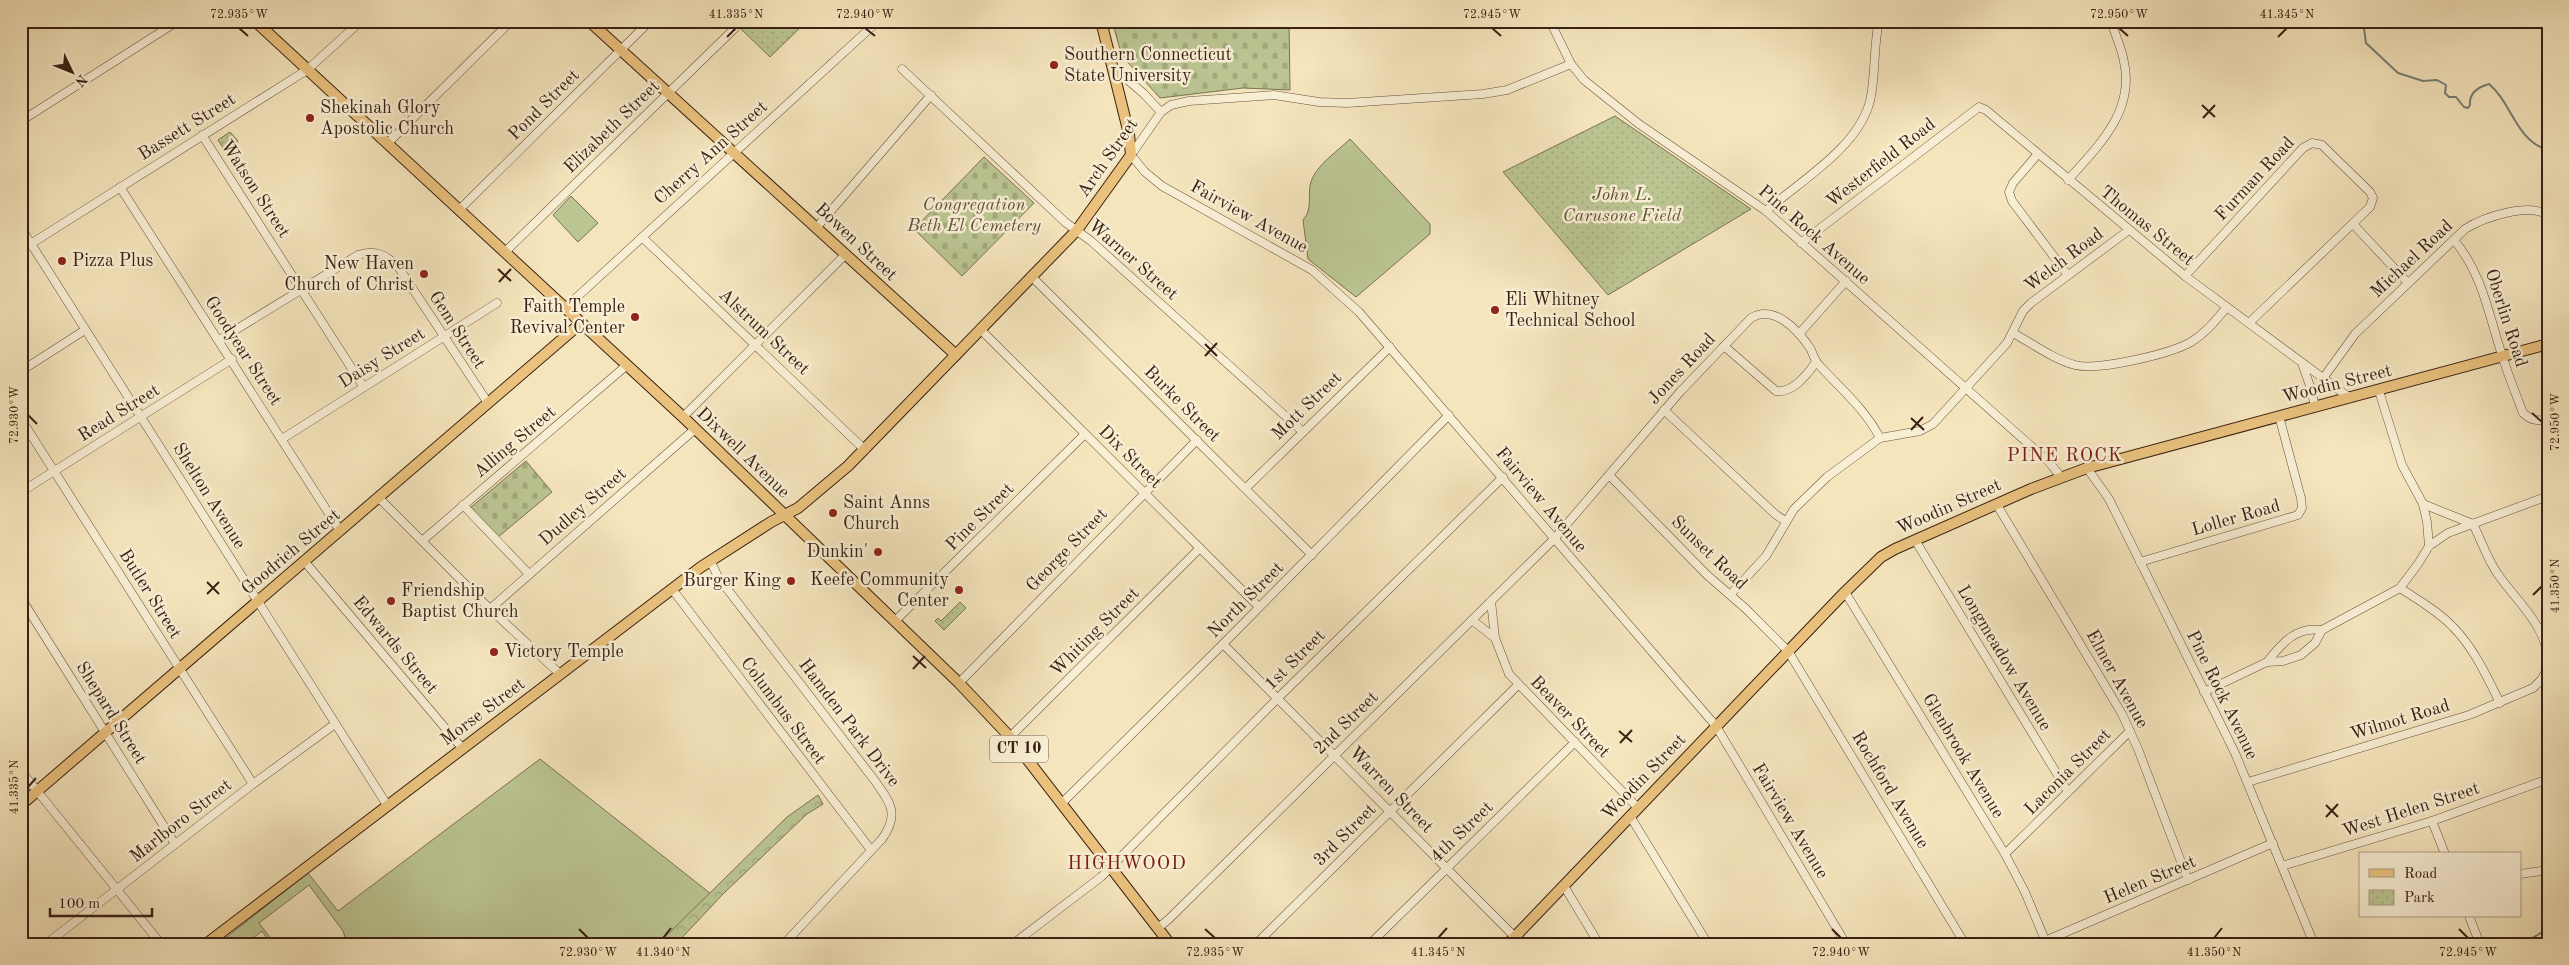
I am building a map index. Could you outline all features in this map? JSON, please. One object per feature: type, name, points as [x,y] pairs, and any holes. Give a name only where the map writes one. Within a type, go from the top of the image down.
[{"type":"main road","name":"Dixwell Avenue","points":[[255,21],[696,429],[959,682],[1010,737],[1170,944]]},
{"type":"main road","name":"Bowen Street","points":[[589,21],[956,355]]},
{"type":"main road","points":[[1101,21],[1114,68],[1132,155]]},
{"type":"main road","name":"Arch Street","points":[[784,515],[812,497],[864,450],[1077,230],[1132,155]]},
{"type":"main road","name":"Goodrich Street","points":[[21,805],[581,323]]},
{"type":"main road","name":"Woodin Street","points":[[1512,940],[1788,651],[1881,557],[1915,540],[2061,476],[2086,468],[2379,391],[2548,344]]},
{"type":"main road","name":"Morse Street","points":[[206,944],[672,589],[784,515]]},
{"type":"street","points":[[21,121],[178,21]]},
{"type":"street","name":"Bassett Street","points":[[21,250],[307,70],[362,21]]},
{"type":"street","points":[[388,143],[511,21]]},
{"type":"street","name":"Pond Street","points":[[459,210],[650,21]]},
{"type":"street","name":"Cherry Ann Street","points":[[565,308],[878,21]]},
{"type":"street","name":"Pine Rock Avenue","points":[[1550,21],[1571,64],[1584,80],[1633,119],[1766,211],[2049,462],[2061,476]]},
{"type":"street","points":[[1766,211],[1841,149],[1858,128],[1870,102],[1879,21]]},
{"type":"street","points":[[2068,180],[2111,130],[2121,110],[2126,86],[2124,62],[2111,21]]},
{"type":"street","name":"Elizabeth Street","points":[[505,252],[668,94],[739,22]]},
{"type":"street","name":"Arch Street","points":[[1132,155],[1161,112],[1170,105],[1189,101],[1274,95],[1319,102],[1347,103],[1483,94],[1507,90],[1571,64]]},
{"type":"street","name":"Warner Street","points":[[902,68],[1077,230],[1302,431]]},
{"type":"street","points":[[1114,68],[1143,93],[1161,112]]},
{"type":"street","points":[[817,227],[931,95]]},
{"type":"street","name":"Thomas Street","points":[[1978,107],[1986,110],[2185,276],[2350,398]]},
{"type":"street","name":"Westerfield Road","points":[[1802,243],[1978,107]]},
{"type":"street","name":"Watson Street","points":[[202,135],[364,386]]},
{"type":"street","name":"Furman Road","points":[[2185,276],[2308,144],[2318,143],[2322,145],[2370,192],[2373,198],[2370,207],[2249,324]]},
{"type":"street","points":[[2037,154],[2013,183],[2009,192],[2012,201],[2067,274]]},
{"type":"street","name":"Fairview Avenue","points":[[1132,155],[1146,172],[1162,186],[1312,270],[1348,300],[1503,477],[1554,539],[1716,726],[1846,944]]},
{"type":"street","name":"Goodyear Street","points":[[120,187],[340,530]]},
{"type":"street","name":"Michael Road","points":[[2324,377],[2355,334],[2408,282],[2473,223],[2530,209],[2544,212],[2548,216]]},
{"type":"street","points":[[2353,224],[2408,282]]},
{"type":"street","name":"Shelton Avenue","points":[[21,228],[387,805]]},
{"type":"street","name":"Welch Road","points":[[1880,438],[1927,428],[1966,388],[2014,333],[2023,312],[2067,274],[2129,230]]},
{"type":"street","name":"Alstrum Street","points":[[642,237],[864,450]]},
{"type":"street","name":"Oberlin Road","points":[[2454,240],[2475,270],[2502,357],[2523,413],[2530,419],[2539,422],[2548,419]]},
{"type":"street","name":"Gem Street","points":[[301,289],[365,252],[386,256],[399,268],[443,338],[488,403]]},
{"type":"street","points":[[683,418],[754,344],[846,254]]},
{"type":"street","name":"Burke Street","points":[[1031,276],[1312,555]]},
{"type":"street","points":[[1799,334],[1846,281]]},
{"type":"street","points":[[219,340],[301,289]]},
{"type":"street","name":"Daisy Street","points":[[282,439],[497,303]]},
{"type":"street","points":[[2014,333],[2075,365],[2094,367],[2118,364],[2189,343],[2211,326],[2226,307]]},
{"type":"street","name":"Jones Road","points":[[1554,539],[1664,410],[1724,346],[1758,314],[1776,316],[1799,334],[1811,349],[1816,362],[1862,410],[1880,438]]},
{"type":"street","name":"Dix Street","points":[[980,329],[1259,607]]},
{"type":"street","points":[[21,371],[85,330]]},
{"type":"street","points":[[1724,346],[1776,391],[1783,392],[1792,387],[1809,373],[1816,362]]},
{"type":"street","name":"Mott Street","points":[[1246,488],[1302,431],[1390,347]]},
{"type":"street","name":"Read Street","points":[[21,492],[232,360]]},
{"type":"street","points":[[2302,363],[2315,407]]},
{"type":"street","name":"Alling Street","points":[[422,541],[627,365]]},
{"type":"street","points":[[2379,391],[2402,465],[2423,504],[2428,522],[2429,546]]},
{"type":"street","points":[[1664,410],[1775,514],[1785,521]]},
{"type":"street","name":"North Street","points":[[1062,803],[1224,644],[1449,415]]},
{"type":"street","name":"Loller Road","points":[[2140,562],[2298,515],[2302,508],[2301,498],[2278,416]]},
{"type":"street","name":"Butler Street","points":[[21,419],[253,784]]},
{"type":"street","name":"Dudley Street","points":[[490,609],[696,429]]},
{"type":"street","name":"Pine Street","points":[[895,621],[1085,434]]},
{"type":"street","points":[[1730,595],[1766,556],[1785,521],[1806,495],[1880,438]]},
{"type":"street","name":"George Street","points":[[959,682],[1197,440]]},
{"type":"street","name":"Pine Rock Avenue","points":[[2086,468],[2109,499],[2248,782],[2314,944]]},
{"type":"street","name":"Sunset Road","points":[[1609,475],[1707,575],[1788,651]]},
{"type":"street","name":"1st Street","points":[[1111,867],[1278,698],[1503,477]]},
{"type":"street","points":[[2204,692],[2267,662],[2283,661],[2301,655],[2315,643],[2322,630],[2400,588],[2429,546],[2448,532],[2548,496]]},
{"type":"street","points":[[379,498],[490,609],[560,674]]},
{"type":"street","points":[[2423,504],[2473,524],[2496,571],[2530,615],[2542,635],[2547,650],[2548,662]]},
{"type":"street","points":[[463,505],[529,574]]},
{"type":"street","name":"Elmer Avenue","points":[[1997,505],[2122,714],[2188,880]]},
{"type":"street","name":"2nd Street","points":[[1158,928],[1554,539]]},
{"type":"street","name":"Longmeadow Avenue","points":[[1915,540],[2068,792]]},
{"type":"street","name":"Whiting Street","points":[[1010,737],[1200,548]]},
{"type":"street","name":"Edwards Street","points":[[305,562],[462,748]]},
{"type":"street","name":"Hamden Park Drive","points":[[711,562],[718,577],[888,800],[892,811],[892,820],[888,830],[784,944]]},
{"type":"street","points":[[2400,588],[2433,610],[2454,628],[2468,646],[2500,703]]},
{"type":"street","name":"Columbus Street","points":[[672,589],[871,850]]},
{"type":"street","name":"Glenbrook Avenue","points":[[1845,592],[2005,854],[2025,892],[2041,942]]},
{"type":"street","name":"Shepard Street","points":[[21,598],[175,844]]},
{"type":"street","name":"Beaver Street","points":[[1491,601],[1496,638],[1503,660],[1518,685],[1638,808]]},
{"type":"street","points":[[1472,620],[1496,638]]},
{"type":"street","points":[[2267,662],[2280,644],[2293,634],[2310,628],[2322,630]]},
{"type":"street","name":"Warren Street","points":[[1224,644],[1446,869],[1512,940]]},
{"type":"street","name":"Rochford Avenue","points":[[1788,651],[1965,944]]},
{"type":"street","name":"Wilmot Road","points":[[2248,782],[2469,715],[2533,688],[2542,679],[2548,666]]},
{"type":"street","name":"3rd Street","points":[[1256,944],[1518,685]]},
{"type":"street","name":"Marlboro Street","points":[[46,944],[253,784],[336,724]]},
{"type":"street","name":"Laconia Street","points":[[2005,854],[2130,731]]},
{"type":"street","name":"4th Street","points":[[1370,944],[1575,742]]},
{"type":"street","points":[[21,772],[161,944]]},
{"type":"street","name":"West Helen Street","points":[[2282,866],[2432,821],[2548,779]]},
{"type":"street","points":[[1630,816],[1708,944]]},
{"type":"street","points":[[2432,821],[2443,852]]},
{"type":"street","name":"Helen Street","points":[[2041,942],[2273,843]]},
{"type":"street","points":[[1012,944],[1101,877],[1111,867]]},
{"type":"street","points":[[2522,874],[2548,870]]},
{"type":"street","points":[[1564,886],[1599,944]]},
{"type":"street","points":[[2470,918],[2480,944]]},
{"type":"green space","points":[[747,21],[807,21],[770,57],[741,29]]},
{"type":"green space","points":[[1112,21],[1289,21],[1290,90],[1243,88],[1160,98],[1122,56]]},
{"type":"green space","name":"John L. Carusone Field","points":[[1615,116],[1751,209],[1608,295],[1503,172]]},
{"type":"green space","points":[[230,132],[238,141],[225,151],[218,140]]},
{"type":"green space","points":[[1350,139],[1430,224],[1430,234],[1356,297],[1308,259],[1303,220],[1308,210],[1310,184],[1315,173],[1324,162]]},
{"type":"green space","name":"Congregation Beth El Cemetery","points":[[984,157],[1034,203],[962,276],[914,229]]},
{"type":"green space","points":[[571,196],[598,223],[578,242],[553,215]]},
{"type":"green space","points":[[526,461],[552,492],[497,538],[470,508]]},
{"type":"green space","points":[[960,602],[966,608],[944,630],[935,621],[938,618],[941,621]]},
{"type":"green space","points":[[540,759],[711,894],[658,944],[339,944],[345,937],[343,931],[309,885],[259,923],[275,944],[271,944],[262,931],[245,944],[218,944],[308,873],[338,911]]},
{"type":"green space","points":[[818,795],[823,804],[807,814],[724,893],[676,944],[658,944],[787,817]]},
{"type":"waterway","points":[[2359,21],[2364,28],[2366,43],[2398,73],[2423,81],[2437,80],[2446,85],[2445,93],[2449,97],[2456,97],[2464,107],[2468,108],[2475,91],[2489,84],[2497,92],[2521,130],[2529,139],[2548,150]]},
{"type":"waterway","points":[[2531,944],[2532,938],[2548,929]]},
{"type":"place","name":"Southern Connecticut State University","points":[[1054,65]]},
{"type":"place","name":"Shekinah Glory Apostolic Church","points":[[310,118]]},
{"type":"place","name":"Pizza Plus","points":[[62,261]]},
{"type":"place","name":"New Haven Church of Christ","points":[[424,274]]},
{"type":"place","name":"Eli Whitney Technical School","points":[[1495,310]]},
{"type":"place","name":"Faith Temple Revival Center","points":[[635,317]]},
{"type":"place","name":"Saint Anns Church","points":[[833,513]]},
{"type":"place","name":"Dunkin'","points":[[878,552]]},
{"type":"place","name":"Burger King","points":[[791,581]]},
{"type":"place","name":"Keefe Community Center","points":[[959,590]]},
{"type":"place","name":"Friendship Baptist Church","points":[[391,601]]},
{"type":"place","name":"Victory Temple","points":[[494,652]]},
{"type":"district","name":"PINE ROCK","points":[[2065,456]]},
{"type":"district","name":"HIGHWOOD","points":[[1127,864]]}]
